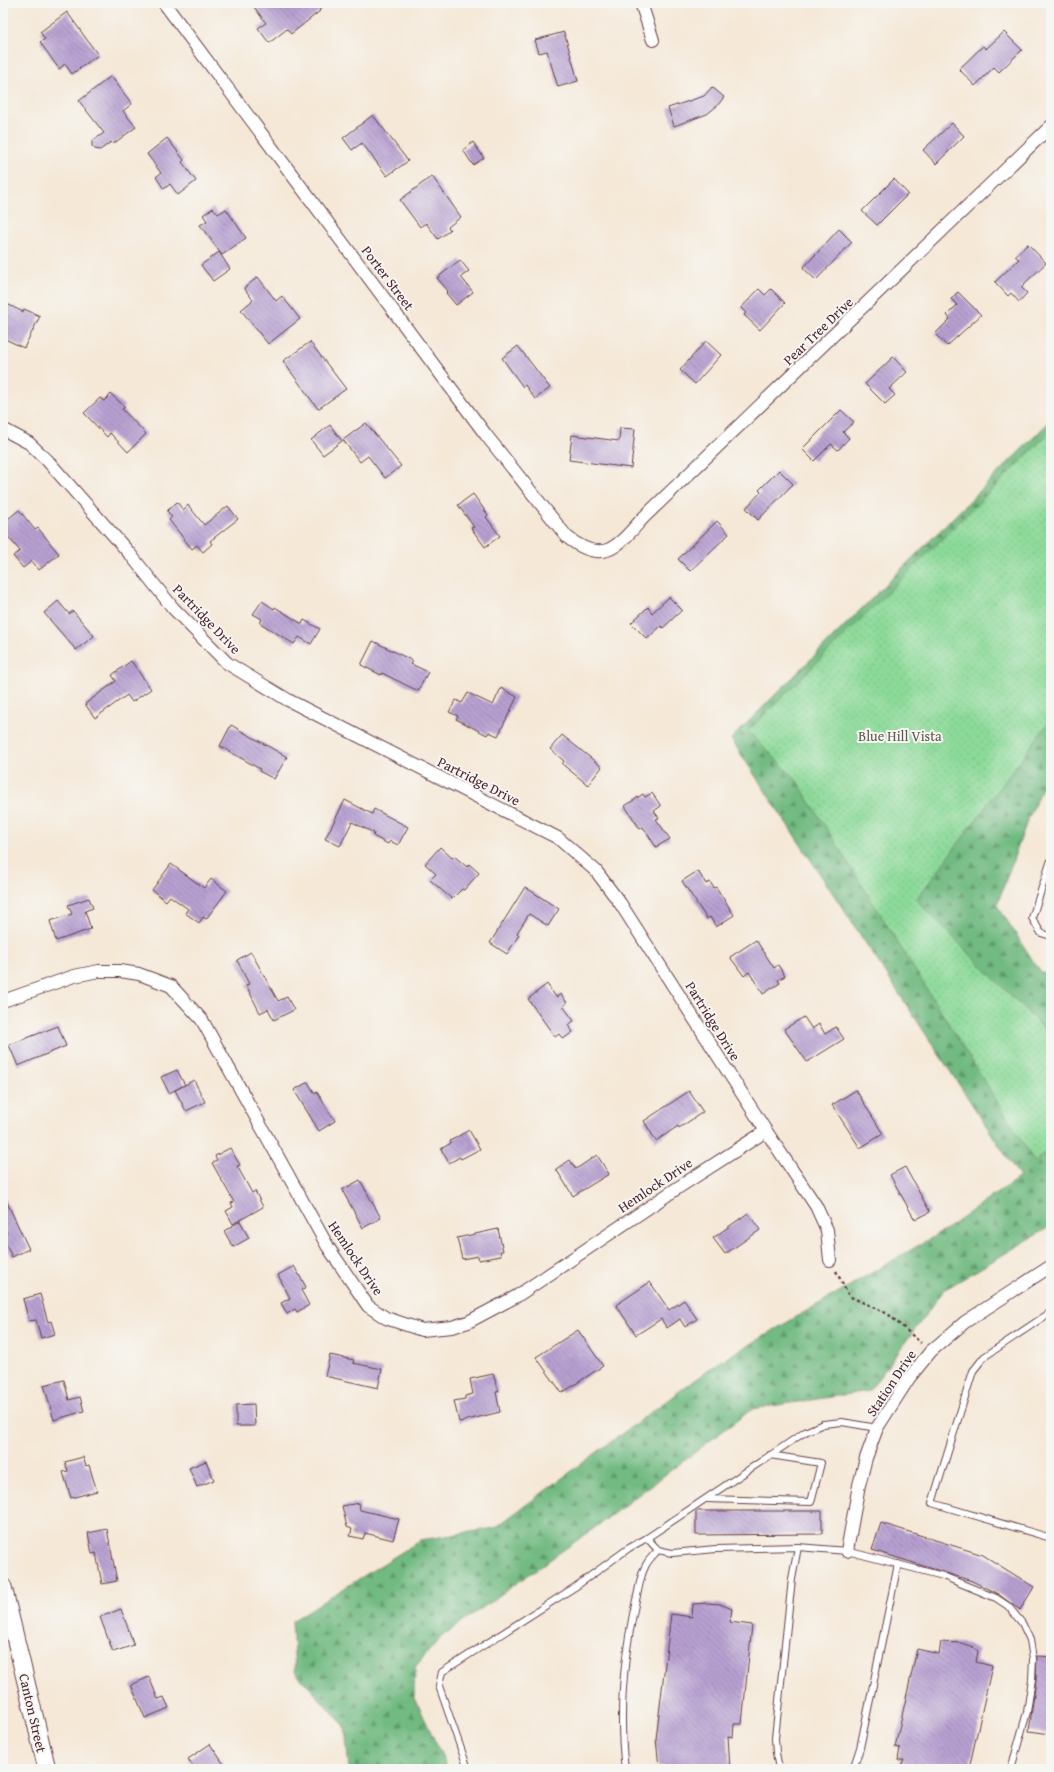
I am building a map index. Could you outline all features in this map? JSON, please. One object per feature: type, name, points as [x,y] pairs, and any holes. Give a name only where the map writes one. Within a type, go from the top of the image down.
[{"type":"main road","name":"Canton Street","points":[[3,1586],[47,1769]]},
{"type":"street","name":"Porter Street","points":[[164,3],[486,435],[568,537],[580,547],[594,552],[602,552]]},
{"type":"street","points":[[640,3],[653,40]]},
{"type":"street","name":"Pear Tree Drive","points":[[602,552],[614,547],[623,540],[643,518],[1051,126]]},
{"type":"street","name":"Partridge Drive","points":[[3,428],[29,443],[47,460],[130,554],[173,608],[227,663],[288,700],[558,838],[596,871],[620,903],[766,1131],[816,1206],[826,1230],[830,1260]]},
{"type":"street","name":"Hemlock Drive","points":[[3,1001],[74,976],[99,971],[120,971],[139,974],[171,986],[202,1020],[328,1247],[368,1306],[386,1318],[422,1330],[452,1327],[468,1322],[517,1296],[679,1187],[766,1131]]},
{"type":"street","name":"Station Drive","points":[[847,1551],[859,1485],[866,1458],[878,1428],[909,1378],[931,1351],[965,1322],[1050,1268]]},
{"type":"lane","points":[[1051,860],[1032,918],[1041,933],[1051,936]]},
{"type":"lane","points":[[1051,1312],[984,1357],[973,1371],[932,1503],[1051,1538]]},
{"type":"lane","points":[[468,1769],[439,1686],[442,1672],[575,1587],[629,1548],[647,1538],[805,1432],[823,1424],[842,1422],[878,1428]]},
{"type":"lane","points":[[706,1499],[811,1502],[821,1463],[770,1455]]},
{"type":"lane","points":[[647,1538],[658,1550],[672,1553],[716,1548],[798,1547],[847,1551],[943,1576],[991,1596],[1008,1606],[1022,1623],[1030,1640],[1033,1658],[1032,1679],[1027,1712],[1012,1769]]},
{"type":"lane","points":[[779,1769],[775,1738],[792,1579],[798,1547]]},
{"type":"lane","points":[[625,1769],[623,1753],[623,1703],[626,1652],[631,1623],[645,1567],[658,1550]]},
{"type":"lane","points":[[853,1769],[860,1748],[898,1564]]},
{"type":"path","points":[[830,1260],[849,1296],[888,1314],[931,1351]]},
{"type":"green space","points":[[1051,420],[1051,767],[1026,824],[997,905],[1041,973],[1051,975],[1051,1226],[944,1290],[869,1391],[752,1409],[593,1529],[441,1637],[415,1667],[414,1696],[448,1769],[349,1769],[345,1726],[295,1672],[292,1621],[421,1540],[495,1528],[716,1364],[945,1230],[1020,1177],[731,739]]},
{"type":"green space","name":"Blue Hill Vista","points":[[1051,431],[1051,719],[916,900],[1051,1036],[1051,1147],[1035,1162],[795,778],[748,731]]},
{"type":"building","points":[[251,3],[328,3],[291,34],[287,29],[269,43],[258,28],[266,23]]},
{"type":"building","points":[[67,12],[98,55],[72,74],[65,64],[59,69],[40,42],[45,39],[40,32]]},
{"type":"building","points":[[564,32],[578,81],[558,87],[547,51],[539,53],[535,40]]},
{"type":"building","points":[[1004,32],[1022,50],[999,72],[994,67],[975,86],[959,69],[983,46],[986,49]]},
{"type":"building","points":[[111,76],[132,104],[123,111],[136,127],[113,144],[111,142],[100,150],[95,149],[92,146],[92,141],[104,133],[79,101]]},
{"type":"building","points":[[712,87],[724,97],[717,106],[707,114],[674,126],[668,108],[704,96]]},
{"type":"building","points":[[373,115],[408,161],[387,176],[362,143],[352,150],[343,138]]},
{"type":"building","points":[[952,123],[964,136],[936,164],[923,150]]},
{"type":"building","points":[[167,138],[184,160],[182,162],[196,181],[178,195],[170,184],[164,189],[156,177],[161,173],[147,154]]},
{"type":"building","points":[[473,142],[484,158],[473,165],[463,150]]},
{"type":"building","points":[[432,176],[461,217],[448,227],[450,230],[438,239],[426,223],[420,227],[400,200]]},
{"type":"building","points":[[894,179],[908,194],[877,225],[862,211]]},
{"type":"building","points":[[213,208],[218,214],[226,209],[246,238],[222,255],[200,225],[207,221],[203,215]]},
{"type":"building","points":[[839,229],[852,242],[816,280],[803,268]]},
{"type":"building","points":[[1028,244],[1046,263],[1021,287],[1027,293],[1019,302],[1011,293],[1008,296],[995,282],[1019,259],[1015,256]]},
{"type":"building","points":[[219,252],[230,269],[213,281],[201,265]]},
{"type":"building","points":[[460,260],[469,271],[461,277],[473,292],[456,305],[446,293],[448,291],[437,278]]},
{"type":"building","points":[[258,277],[276,301],[282,296],[300,319],[268,344],[241,310],[253,300],[244,288]]},
{"type":"building","points":[[759,289],[765,295],[771,289],[785,303],[760,330],[744,315],[746,313],[741,308]]},
{"type":"building","points":[[958,292],[981,315],[947,346],[935,334],[950,319],[947,315],[957,305],[951,299]]},
{"type":"building","points":[[3,302],[23,312],[24,309],[40,316],[24,348],[3,338]]},
{"type":"building","points":[[706,341],[721,355],[695,384],[680,370]]},
{"type":"building","points":[[310,342],[346,389],[318,409],[283,361]]},
{"type":"building","points":[[518,346],[550,388],[535,399],[525,385],[523,387],[502,358]]},
{"type":"building","points":[[893,357],[907,372],[889,389],[895,395],[885,404],[865,384]]},
{"type":"building","points":[[111,394],[125,407],[122,409],[146,434],[128,452],[110,433],[107,437],[84,413],[100,398],[104,401]]},
{"type":"building","points":[[841,410],[854,422],[843,432],[849,438],[838,450],[831,444],[814,461],[802,449]]},
{"type":"building","points":[[366,423],[401,466],[385,478],[368,456],[360,462],[343,440]]},
{"type":"building","points":[[330,425],[342,441],[323,455],[311,440]]},
{"type":"building","points":[[620,428],[635,429],[631,468],[569,460],[572,435],[619,441]]},
{"type":"building","points":[[779,470],[793,484],[758,520],[746,508],[761,492],[759,490]]},
{"type":"building","points":[[473,494],[488,515],[486,517],[500,536],[485,547],[471,528],[474,527],[458,505]]},
{"type":"building","points":[[177,502],[183,510],[188,505],[204,525],[228,506],[238,519],[210,541],[212,544],[203,552],[197,545],[192,549],[169,520],[172,517],[167,511]]},
{"type":"building","points":[[19,510],[35,530],[38,528],[59,554],[39,570],[32,561],[23,568],[13,556],[20,551],[3,531],[3,523]]},
{"type":"building","points":[[717,521],[729,534],[690,571],[678,559]]},
{"type":"building","points":[[669,597],[682,610],[663,628],[661,626],[647,639],[631,623],[648,607],[652,613]]},
{"type":"building","points":[[58,601],[69,614],[73,611],[94,636],[76,650],[44,613]]},
{"type":"building","points":[[262,601],[274,609],[275,607],[302,624],[304,620],[320,629],[311,644],[299,637],[294,644],[260,623],[262,619],[253,614]]},
{"type":"building","points":[[373,641],[413,661],[411,664],[428,672],[418,691],[382,673],[381,675],[361,665]]},
{"type":"building","points":[[131,661],[151,689],[132,702],[127,695],[95,718],[85,704],[116,681],[112,675]]},
{"type":"building","points":[[501,688],[517,697],[498,736],[489,732],[487,735],[456,719],[458,716],[449,712],[456,700],[462,703],[468,693],[493,705]]},
{"type":"building","points":[[231,725],[287,757],[274,779],[259,771],[260,769],[220,746]]},
{"type":"building","points":[[562,735],[602,767],[588,785],[562,764],[564,761],[550,749]]},
{"type":"building","points":[[652,793],[661,806],[654,811],[659,818],[656,819],[670,839],[656,847],[643,827],[640,829],[625,806],[643,794],[645,797]]},
{"type":"building","points":[[345,800],[372,814],[374,809],[408,827],[398,845],[390,841],[388,844],[373,836],[374,833],[352,822],[340,846],[325,839]]},
{"type":"building","points":[[440,847],[452,858],[454,856],[467,867],[469,864],[479,873],[464,890],[462,889],[452,899],[430,880],[436,874],[425,864]]},
{"type":"building","points":[[171,864],[204,888],[211,879],[227,891],[206,919],[203,917],[199,923],[185,913],[188,909],[170,896],[166,901],[152,890]]},
{"type":"building","points":[[698,871],[706,884],[710,882],[714,888],[716,887],[734,915],[716,927],[710,917],[707,919],[682,881]]},
{"type":"building","points":[[525,887],[559,909],[548,926],[529,914],[517,933],[519,935],[507,954],[490,943]]},
{"type":"building","points":[[89,898],[93,908],[85,911],[91,929],[56,941],[50,921],[72,914],[68,905]]},
{"type":"building","points":[[756,940],[774,968],[778,965],[785,976],[778,980],[780,983],[763,994],[749,972],[744,976],[730,957]]},
{"type":"building","points":[[251,952],[278,1001],[287,997],[294,1010],[274,1020],[268,1009],[260,1013],[246,985],[249,984],[237,960]]},
{"type":"building","points":[[547,984],[556,997],[561,994],[567,1003],[563,1006],[574,1021],[568,1025],[573,1032],[563,1039],[559,1034],[555,1037],[528,999]]},
{"type":"building","points":[[804,1017],[812,1029],[819,1024],[825,1034],[836,1027],[844,1039],[807,1062],[784,1029]]},
{"type":"building","points":[[58,1026],[66,1046],[18,1066],[9,1045]]},
{"type":"building","points":[[177,1070],[185,1085],[169,1093],[161,1077]]},
{"type":"building","points":[[194,1080],[205,1102],[186,1111],[175,1090]]},
{"type":"building","points":[[308,1082],[315,1094],[317,1092],[335,1121],[319,1131],[294,1090]]},
{"type":"building","points":[[856,1090],[883,1134],[860,1148],[832,1105]]},
{"type":"building","points":[[689,1091],[703,1112],[679,1128],[678,1126],[656,1141],[644,1121]]},
{"type":"building","points":[[469,1130],[480,1149],[461,1159],[460,1157],[449,1163],[441,1149],[451,1143],[450,1141]]},
{"type":"building","points":[[230,1148],[240,1165],[237,1166],[252,1193],[255,1191],[263,1207],[233,1224],[226,1211],[233,1207],[231,1203],[234,1202],[212,1163],[217,1160],[215,1156]]},
{"type":"building","points":[[597,1155],[609,1174],[573,1196],[556,1169],[570,1160],[576,1169]]},
{"type":"building","points":[[905,1167],[930,1212],[915,1220],[890,1175]]},
{"type":"building","points":[[360,1180],[381,1218],[363,1228],[342,1190]]},
{"type":"building","points":[[3,1194],[29,1249],[12,1257],[3,1239],[3,1235],[7,1233],[3,1225]]},
{"type":"building","points":[[748,1213],[760,1230],[725,1254],[713,1238]]},
{"type":"building","points":[[240,1221],[249,1238],[233,1247],[224,1231]]},
{"type":"building","points":[[498,1229],[503,1251],[500,1251],[501,1256],[479,1260],[478,1256],[462,1259],[457,1238]]},
{"type":"building","points":[[294,1266],[306,1287],[301,1290],[309,1305],[297,1312],[295,1309],[287,1314],[281,1303],[290,1298],[278,1275]]},
{"type":"building","points":[[650,1282],[669,1310],[684,1300],[697,1319],[685,1327],[680,1319],[667,1328],[661,1319],[636,1335],[616,1305]]},
{"type":"building","points":[[40,1294],[48,1322],[51,1321],[55,1334],[41,1338],[36,1320],[29,1321],[23,1299]]},
{"type":"building","points":[[578,1330],[603,1366],[562,1393],[536,1357]]},
{"type":"building","points":[[330,1355],[354,1360],[353,1363],[382,1369],[378,1388],[325,1376]]},
{"type":"building","points":[[493,1374],[499,1391],[496,1392],[500,1412],[459,1422],[454,1401],[465,1399],[465,1396],[473,1394],[470,1379]]},
{"type":"building","points":[[64,1380],[69,1400],[80,1397],[84,1411],[54,1420],[44,1385]]},
{"type":"building","points":[[254,1404],[255,1426],[236,1426],[236,1405]]},
{"type":"building","points":[[83,1457],[86,1466],[89,1465],[97,1491],[71,1498],[63,1472],[68,1471],[65,1462]]},
{"type":"building","points":[[206,1461],[214,1480],[197,1487],[189,1468]]},
{"type":"building","points":[[359,1503],[360,1510],[399,1519],[393,1540],[365,1533],[363,1539],[350,1536],[352,1529],[347,1527],[342,1506]]},
{"type":"building","points":[[696,1511],[822,1511],[822,1534],[696,1535]]},
{"type":"building","points":[[881,1523],[983,1555],[1034,1587],[1020,1610],[998,1594],[972,1581],[872,1550]]},
{"type":"building","points":[[107,1529],[117,1581],[102,1584],[96,1553],[92,1554],[88,1533]]},
{"type":"building","points":[[693,1604],[720,1604],[732,1609],[730,1622],[752,1625],[742,1724],[734,1724],[733,1737],[728,1736],[730,1769],[664,1769],[663,1766],[659,1767],[656,1739],[671,1614],[692,1617]]},
{"type":"building","points":[[121,1609],[134,1645],[113,1652],[100,1617]]},
{"type":"building","points":[[941,1642],[961,1643],[973,1647],[978,1651],[976,1662],[992,1666],[969,1769],[900,1769],[904,1760],[898,1760],[900,1748],[895,1747],[917,1649],[939,1654]]},
{"type":"building","points":[[1037,1656],[1051,1657],[1051,1734],[1029,1731],[1036,1680]]},
{"type":"building","points":[[149,1677],[158,1699],[164,1697],[169,1708],[145,1718],[131,1685]]},
{"type":"building","points":[[210,1744],[227,1769],[195,1769],[188,1759]]}]
